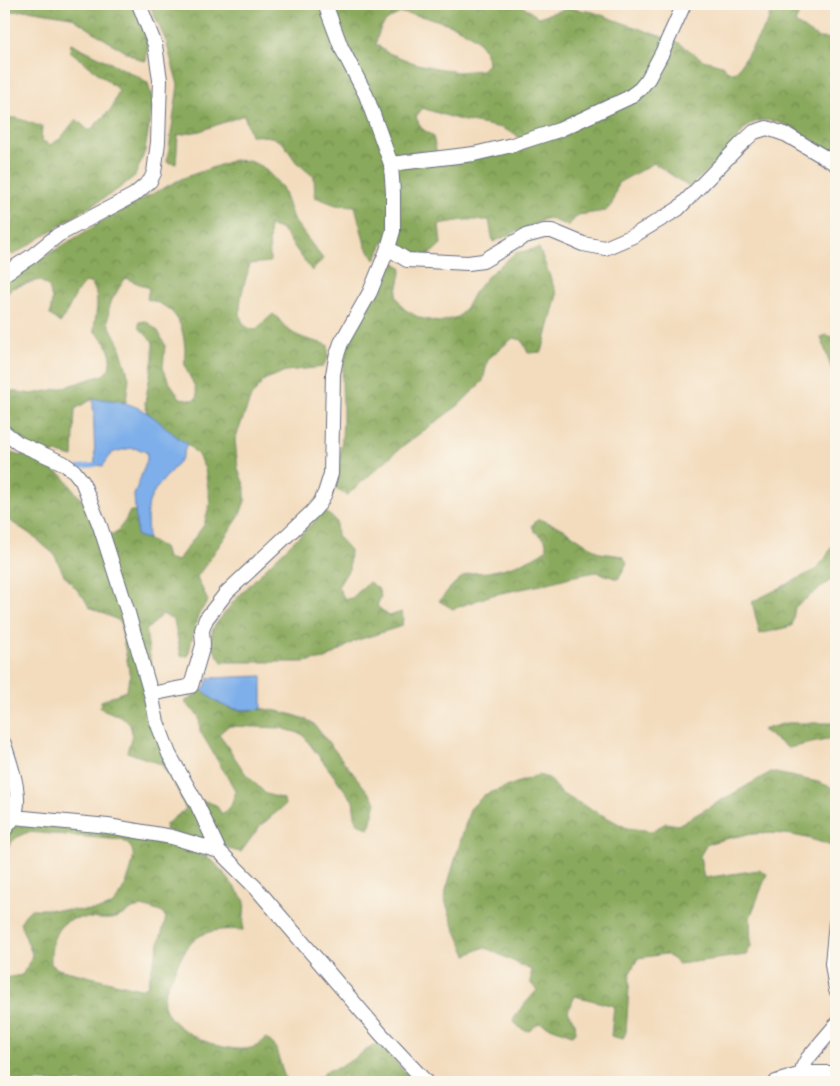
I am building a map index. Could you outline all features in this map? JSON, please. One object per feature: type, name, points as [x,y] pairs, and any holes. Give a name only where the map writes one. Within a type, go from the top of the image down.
[{"type":"street","points":[[4,274],[32,256],[58,235],[134,195],[150,182],[154,173],[158,142],[160,80],[155,45],[139,4]]},
{"type":"street","points":[[151,694],[191,686],[203,645],[202,630],[206,619],[228,592],[312,512],[326,493],[331,474],[333,374],[336,358],[341,344],[370,292],[393,231],[393,193],[390,164],[366,95],[341,47],[325,4]]},
{"type":"street","points":[[390,164],[474,154],[512,145],[559,130],[628,98],[640,89],[648,79],[684,4]]},
{"type":"street","points":[[388,248],[407,260],[468,263],[483,261],[525,236],[544,231],[552,232],[583,244],[605,248],[633,236],[678,209],[740,144],[754,132],[767,128],[787,135],[836,164]]},
{"type":"street","points":[[4,432],[18,442],[63,463],[74,471],[82,481],[103,535],[128,613],[157,722],[169,754],[196,802],[220,851],[256,888],[381,1034],[426,1082]]},
{"type":"street","points":[[4,744],[12,767],[17,807],[14,817],[4,831]]},
{"type":"street","points":[[14,817],[108,826],[172,838],[220,851]]},
{"type":"street","points":[[836,922],[832,964],[836,990]]},
{"type":"street","points":[[805,1073],[803,1067],[808,1058],[836,1026]]},
{"type":"street","points":[[776,1082],[805,1073],[836,1073]]},
{"type":"green space","points":[[4,4],[135,4],[148,45],[146,61],[140,60],[109,42],[71,17],[28,10],[9,12],[4,7]]},
{"type":"green space","points":[[149,4],[519,4],[538,17],[569,8],[593,12],[679,43],[703,60],[722,65],[729,72],[737,71],[769,20],[770,4],[803,4],[795,23],[819,38],[836,39],[836,78],[832,78],[832,105],[836,106],[836,158],[806,136],[782,123],[770,120],[758,121],[748,126],[731,148],[689,187],[654,163],[618,183],[612,204],[606,211],[578,215],[568,226],[548,218],[493,242],[489,220],[463,220],[439,224],[441,244],[428,256],[409,253],[385,239],[375,260],[365,245],[355,206],[336,205],[315,197],[314,177],[296,162],[283,143],[272,137],[251,135],[244,115],[200,131],[178,135],[176,164],[167,162],[178,85],[166,41]],"holes":[[[401,13],[440,21],[468,33],[485,52],[488,64],[482,70],[457,72],[417,64],[386,52],[376,44],[379,33],[386,21]],[[422,108],[460,120],[502,128],[517,135],[519,147],[439,164],[433,136],[421,128],[416,117]]]},
{"type":"green space","points":[[71,43],[148,83],[153,102],[145,151],[135,176],[117,190],[13,255],[4,249],[12,216],[4,205],[4,118],[17,118],[42,127],[41,140],[50,145],[60,139],[76,119],[89,131],[112,108],[119,90],[70,51]]},
{"type":"green space","points":[[234,160],[250,161],[263,167],[282,187],[293,219],[323,259],[312,271],[282,230],[269,225],[270,262],[250,264],[240,302],[242,320],[247,327],[255,330],[273,314],[294,334],[328,345],[328,357],[323,367],[286,371],[264,380],[251,397],[235,440],[238,469],[245,487],[245,501],[239,517],[197,577],[208,601],[198,615],[188,656],[181,656],[174,620],[162,614],[146,631],[154,682],[143,684],[205,837],[200,840],[165,830],[166,824],[186,809],[177,789],[161,764],[127,752],[132,735],[130,724],[121,717],[100,708],[101,701],[126,691],[130,677],[120,621],[89,607],[84,598],[64,575],[54,554],[30,534],[4,517],[4,451],[21,456],[28,443],[4,428],[4,390],[32,394],[62,388],[103,375],[109,369],[111,356],[106,343],[94,331],[97,301],[92,284],[86,282],[82,286],[60,323],[50,315],[52,300],[49,287],[39,280],[12,288],[4,298],[4,281],[121,210],[183,178]],"holes":[[[125,278],[149,288],[147,299],[157,302],[171,311],[179,323],[184,340],[185,365],[196,389],[197,398],[193,400],[180,398],[168,380],[163,368],[165,345],[158,331],[146,321],[139,322],[139,328],[153,342],[153,358],[145,403],[147,412],[198,455],[205,469],[210,502],[204,525],[177,561],[167,558],[164,547],[137,535],[137,511],[130,511],[115,534],[98,534],[87,507],[63,476],[49,468],[53,452],[73,457],[75,409],[93,399],[126,402],[129,378],[119,344],[108,323],[109,305]]]},
{"type":"green space","points":[[539,248],[557,295],[542,352],[528,353],[522,340],[513,338],[488,359],[483,381],[459,405],[404,445],[347,495],[335,489],[342,432],[343,364],[353,331],[392,260],[402,268],[396,296],[404,309],[420,318],[439,322],[458,317],[488,276],[515,253]]},
{"type":"green space","points":[[826,335],[836,338],[836,382],[821,338]]},
{"type":"green space","points":[[325,511],[336,521],[337,536],[350,550],[349,569],[338,587],[345,599],[352,598],[369,582],[378,588],[381,596],[377,606],[389,616],[402,612],[402,626],[355,641],[326,659],[303,662],[222,662],[210,644],[213,628],[234,601]]},
{"type":"green space","points":[[539,519],[562,528],[600,553],[623,556],[627,563],[618,579],[596,572],[492,595],[453,609],[439,601],[456,582],[468,574],[488,572],[511,566],[534,558],[547,549],[545,539],[534,531],[532,525]]},
{"type":"green space","points":[[836,539],[836,576],[795,607],[792,626],[760,634],[752,602],[815,570],[825,559]]},
{"type":"green space","points":[[203,690],[215,701],[229,708],[276,711],[313,723],[376,802],[369,829],[356,822],[353,801],[302,734],[281,728],[228,726],[219,734],[245,773],[266,794],[284,799],[285,805],[260,826],[241,852],[225,846],[211,825],[202,800],[216,805],[222,814],[232,804],[235,790],[200,731],[199,716],[184,702]]},
{"type":"green space","points":[[786,723],[836,723],[836,738],[788,748],[762,730]]},
{"type":"green space","points":[[771,772],[818,782],[836,789],[836,848],[803,837],[772,833],[741,836],[707,844],[700,856],[704,878],[759,870],[767,874],[750,918],[751,946],[746,955],[679,964],[666,954],[638,958],[630,973],[626,1032],[623,1039],[611,1036],[614,1006],[575,996],[568,1011],[575,1023],[576,1032],[572,1035],[539,1023],[529,1031],[521,1029],[513,1021],[517,1013],[537,990],[531,984],[531,970],[484,947],[467,955],[454,927],[444,897],[470,809],[484,795],[538,775],[549,778],[562,794],[627,828],[652,831],[666,823],[678,825]]},
{"type":"green space","points":[[25,825],[129,833],[171,842],[211,859],[245,901],[243,930],[206,933],[190,944],[178,963],[169,983],[164,1005],[168,1015],[177,1025],[189,1033],[218,1046],[246,1049],[257,1046],[266,1038],[275,1046],[286,1082],[4,1082],[4,978],[22,975],[30,962],[32,954],[20,923],[31,909],[92,910],[108,907],[116,900],[123,889],[131,870],[133,857],[131,847],[122,840],[29,832],[20,835],[14,840],[4,854],[4,841],[11,827]],"holes":[[[146,907],[163,913],[166,918],[147,986],[140,989],[58,969],[51,964],[53,941],[56,934],[65,923],[72,919],[113,918],[121,916],[134,908]]]},
{"type":"green space","points":[[377,1043],[415,1082],[316,1082],[326,1071],[341,1067]]},
{"type":"water","points":[[93,399],[120,402],[140,409],[187,444],[182,458],[155,490],[149,502],[147,514],[148,539],[137,536],[134,495],[147,460],[147,453],[134,448],[126,449],[112,453],[103,466],[95,465]]},
{"type":"water","points":[[262,676],[262,709],[244,710],[230,708],[217,702],[203,690],[209,678]]},
{"type":"waterway","points":[[4,444],[16,448]]},
{"type":"waterway","points":[[79,467],[95,465]]}]
